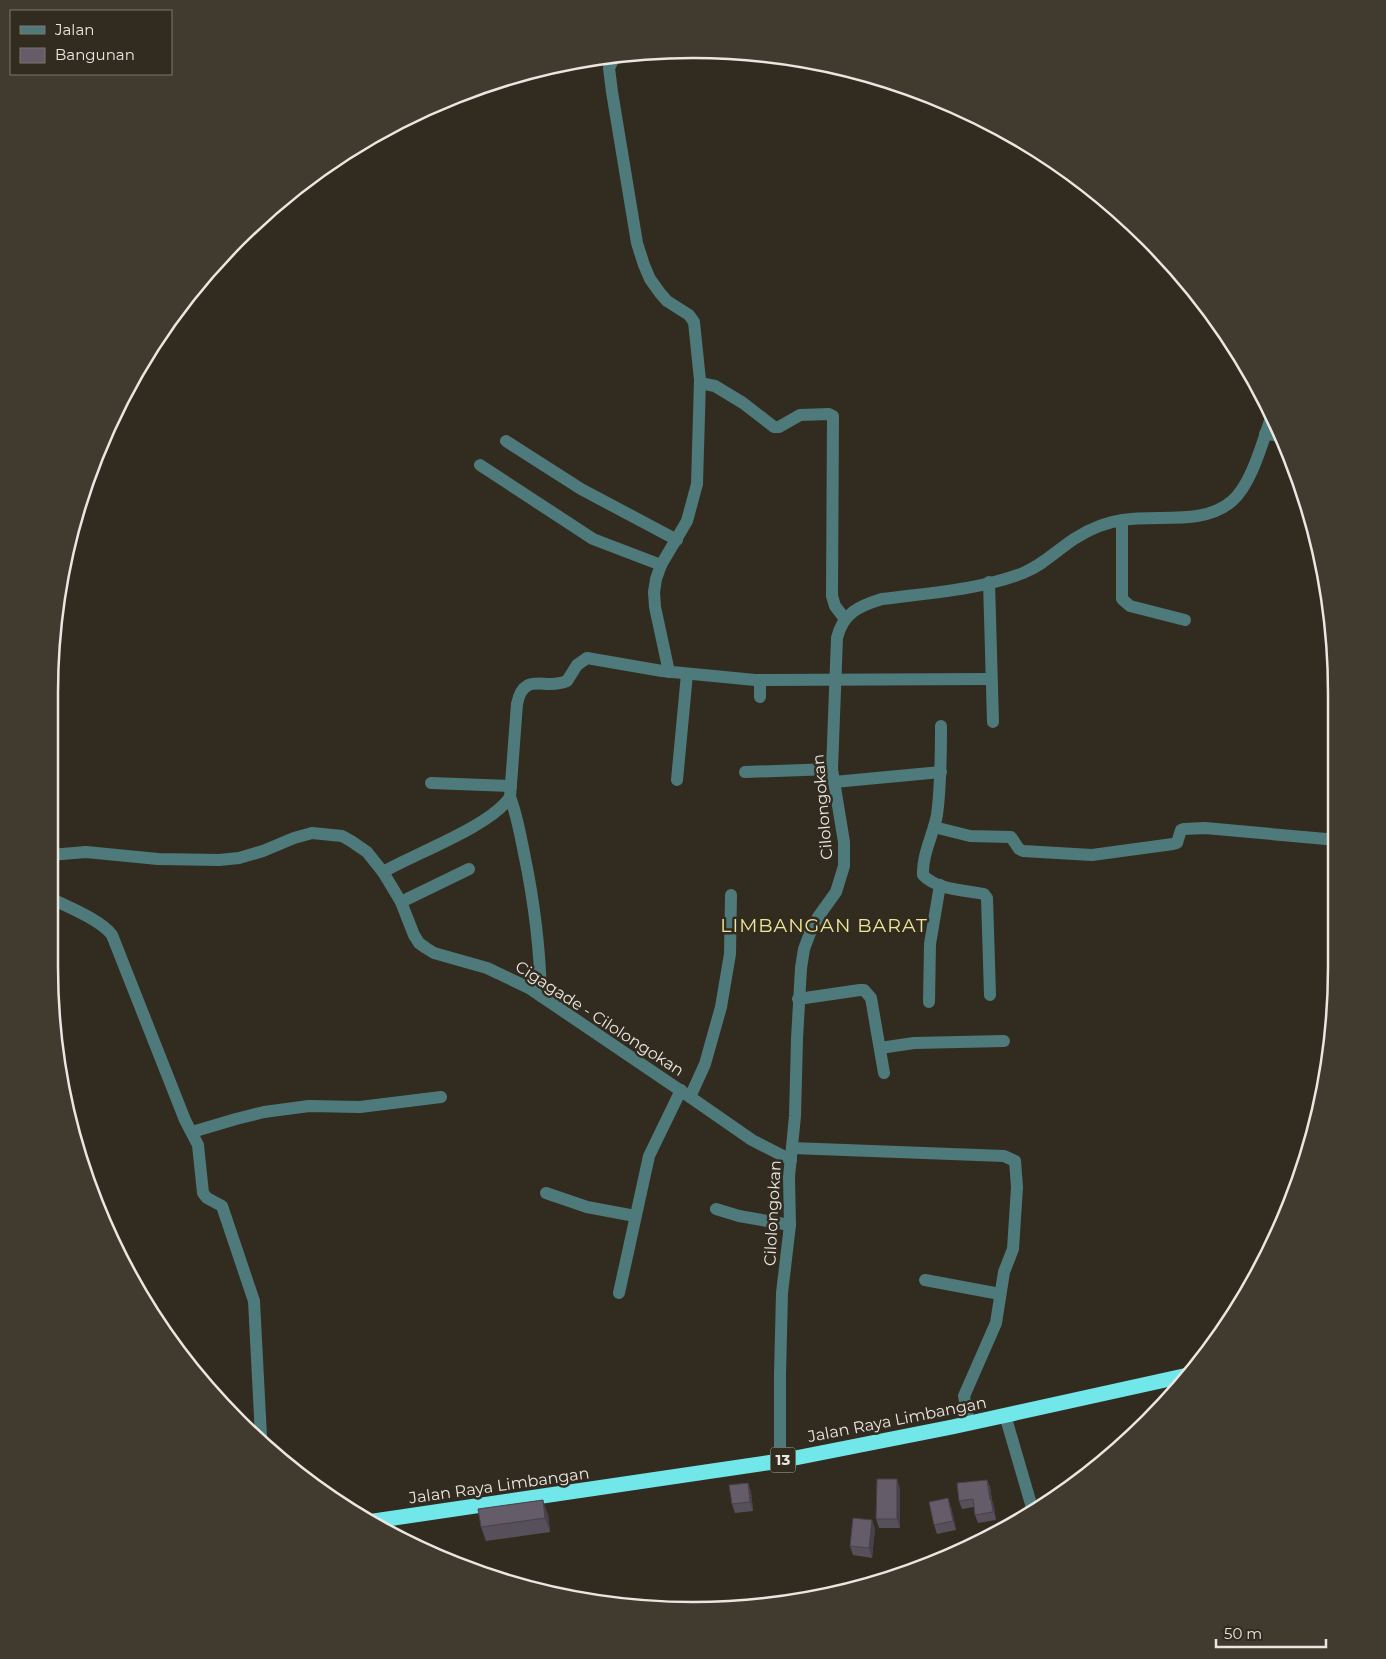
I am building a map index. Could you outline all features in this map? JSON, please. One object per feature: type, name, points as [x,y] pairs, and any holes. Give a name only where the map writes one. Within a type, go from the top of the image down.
[{"type":"highway","name":"Jalan Raya Limbangan","points":[[382,1520],[780,1460],[968,1424],[1177,1377]]},
{"type":"street","points":[[612,63],[610,68],[612,92],[637,243],[654,286],[667,301],[688,315],[694,322],[700,382],[697,484],[687,521],[661,565],[656,578],[654,592],[655,607],[669,672]]},
{"type":"street","points":[[700,382],[715,386],[743,403],[774,427],[779,427],[800,415],[829,414],[833,416],[832,596],[835,606],[845,619],[855,610],[868,603],[882,599],[971,586],[1021,573],[1034,568],[1086,532],[1122,520],[1202,515],[1221,508],[1232,501],[1240,492],[1258,454],[1269,424]]},
{"type":"street","points":[[1265,434],[1273,435]]},
{"type":"street","points":[[506,441],[581,489],[676,540]]},
{"type":"street","points":[[480,465],[593,539],[661,565]]},
{"type":"street","points":[[1122,520],[1122,599],[1130,606],[1185,620]]},
{"type":"street","points":[[989,582],[993,722]]},
{"type":"street","name":"Cilolongokan","points":[[780,1460],[782,1293],[790,1226],[789,1177],[795,1116],[798,999],[804,949],[818,917],[836,892],[844,866],[844,842],[833,776],[837,638],[841,624],[845,619]]},
{"type":"street","points":[[541,996],[540,955],[533,896],[511,791],[518,696],[526,685],[567,681],[582,660],[592,658],[669,672],[760,680],[991,679]]},
{"type":"street","points":[[677,780],[687,674]]},
{"type":"street","points":[[760,680],[760,697]]},
{"type":"street","points":[[941,726],[941,772],[936,815],[924,864],[924,876],[940,885],[984,894],[987,898],[990,995]]},
{"type":"street","points":[[745,772],[833,776],[941,772]]},
{"type":"street","points":[[432,783],[511,791]]},
{"type":"street","points":[[383,872],[474,826],[505,806],[511,791]]},
{"type":"street","points":[[934,827],[975,836],[1011,837],[1018,849],[1023,851],[1085,855],[1177,843],[1181,830],[1184,829],[1205,828],[1328,839]]},
{"type":"street","name":"Cigagade - Cilolongokan","points":[[58,854],[86,852],[158,859],[219,860],[239,858],[312,833],[342,836],[367,852],[383,872],[401,902],[414,935],[419,943],[426,948],[434,953],[488,968],[508,976],[686,1093],[752,1140],[792,1154]]},
{"type":"street","points":[[401,902],[469,869]]},
{"type":"street","points":[[929,1002],[930,944],[940,885]]},
{"type":"street","points":[[619,1293],[649,1156],[705,1064],[721,1007],[730,954],[730,895]]},
{"type":"street","points":[[58,902],[99,923],[107,928],[112,935],[184,1120],[192,1132],[199,1151],[203,1193],[207,1198],[222,1206],[254,1301],[261,1431]]},
{"type":"street","points":[[798,999],[864,990],[871,998],[884,1073]]},
{"type":"street","points":[[880,1048],[914,1043],[1004,1041]]},
{"type":"street","points":[[192,1132],[264,1112],[309,1106],[360,1107],[441,1097]]},
{"type":"street","points":[[792,1154],[1004,1156],[1010,1157],[1015,1161],[1013,1249],[1006,1267],[996,1324],[964,1396],[968,1424]]},
{"type":"street","points":[[546,1193],[587,1207],[636,1216]]},
{"type":"street","points":[[716,1208],[739,1216],[790,1226]]},
{"type":"street","points":[[925,1280],[1000,1294]]},
{"type":"street","points":[[1005,1415],[1030,1504]]},
{"type":"building","points":[[877,1479],[897,1479],[897,1519],[876,1519]]},
{"type":"building","points":[[987,1480],[993,1512],[975,1515],[973,1499],[959,1501],[957,1483]]},
{"type":"building","points":[[748,1483],[750,1502],[732,1504],[729,1485]]},
{"type":"building","points":[[948,1498],[953,1521],[934,1525],[929,1502]]},
{"type":"building","points":[[543,1500],[545,1518],[481,1527],[478,1509]]},
{"type":"building","points":[[853,1518],[872,1520],[869,1548],[850,1546]]},
{"type":"district","name":"LIMBANGAN BARAT","points":[[824,925]]}]
